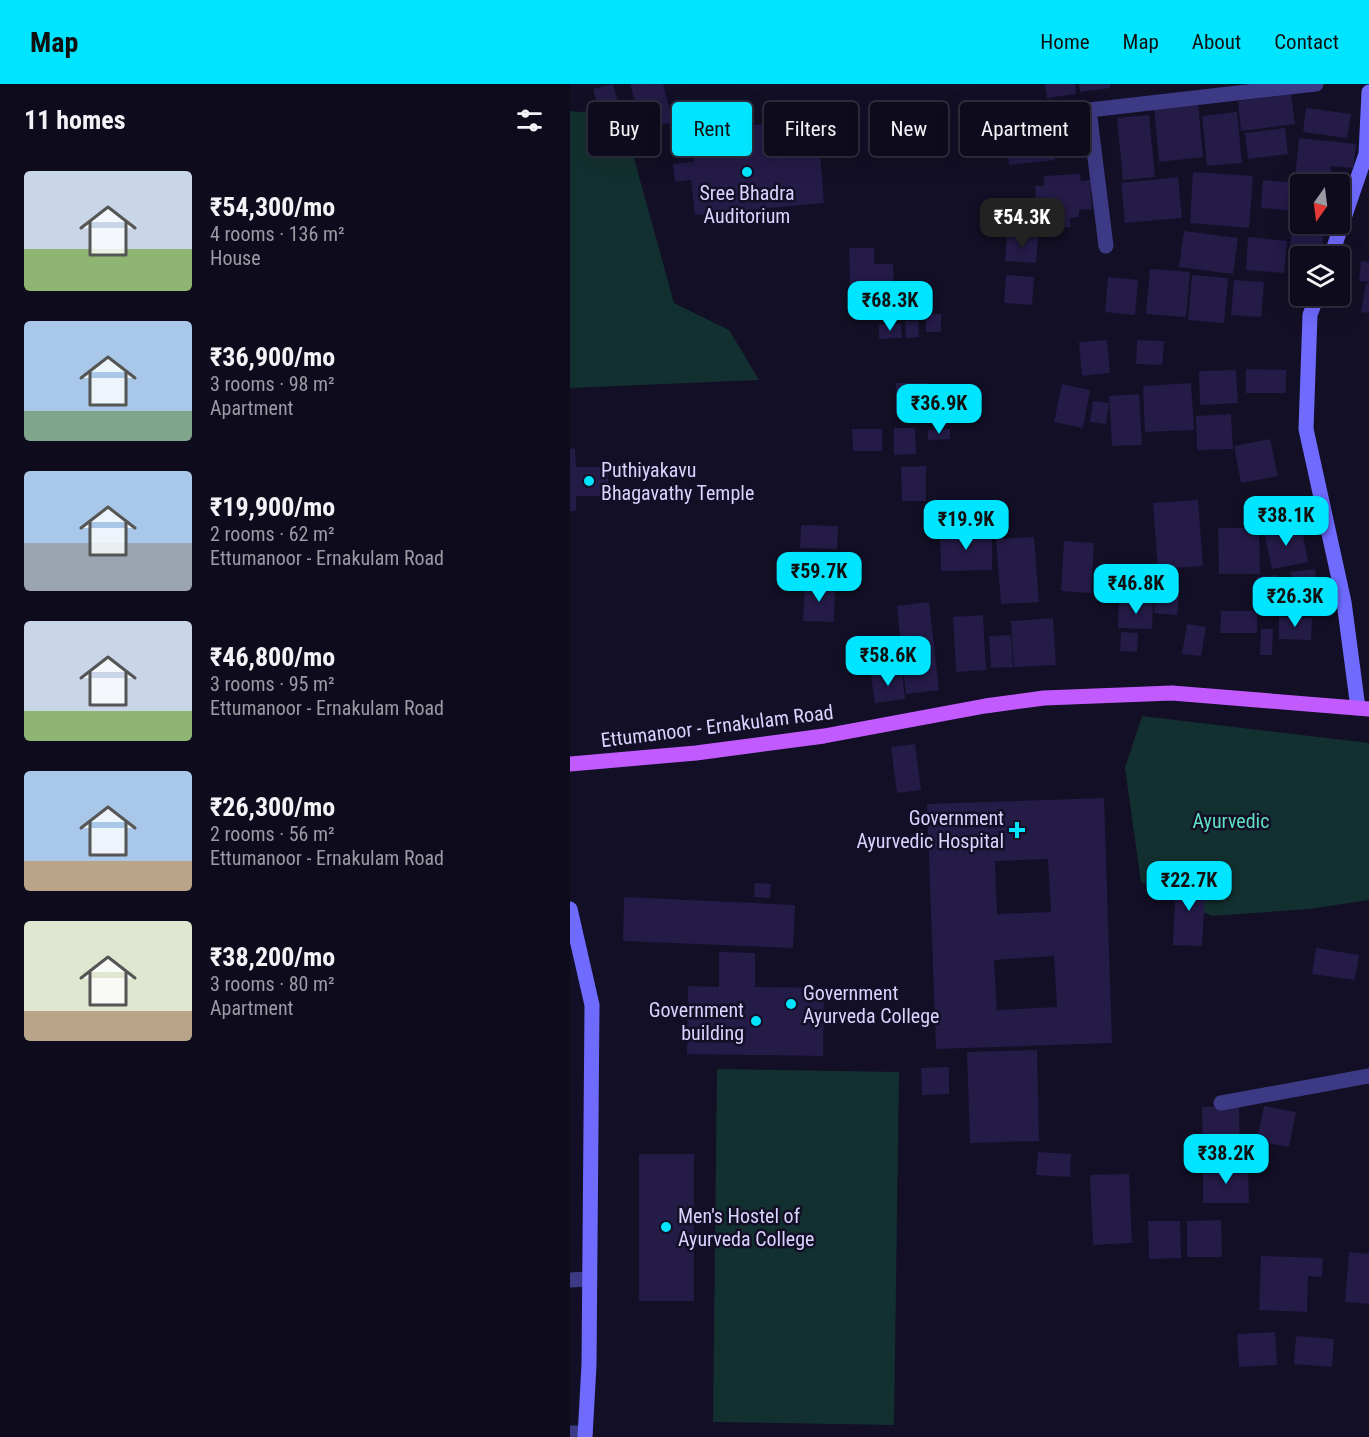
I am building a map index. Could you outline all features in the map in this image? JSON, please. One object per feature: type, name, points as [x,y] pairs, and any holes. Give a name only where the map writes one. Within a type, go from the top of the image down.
[{"type":"main road","points":[[1334,246],[1366,154],[1369,92]]},
{"type":"main road","points":[[1313,306],[1310,315],[1306,429],[1344,602],[1364,709]]},
{"type":"main road","name":"Ettumanoor - Ernakulam Road","points":[[570,764],[696,753],[824,736],[985,706],[1044,698],[1172,693],[1364,709]]},
{"type":"main road","points":[[570,909],[592,1005],[589,1365],[580,1434]]},
{"type":"street","points":[[1090,110],[1316,84]]},
{"type":"street","points":[[1090,118],[1106,246]]},
{"type":"street","points":[[1221,1103],[1369,1076]]},
{"type":"street","points":[[570,1280],[590,1279]]},
{"type":"green space","points":[[570,111],[588,112],[588,156],[633,156],[674,303],[729,330],[759,380],[570,388]]},
{"type":"green space","name":"Ayurvedic","points":[[1142,716],[1369,743],[1369,900],[1309,909],[1212,916],[1141,882],[1125,768]]},
{"type":"green space","points":[[717,1069],[899,1072],[894,1425],[713,1422]]},
{"type":"building","points":[[613,84],[618,102],[597,102],[593,89]]},
{"type":"building","points":[[630,84],[663,84],[672,122],[660,125],[660,102],[635,102]]},
{"type":"building","points":[[1045,84],[1075,84],[1076,94],[1047,98]]},
{"type":"building","points":[[1079,84],[1110,84],[1110,88],[1080,92]]},
{"type":"building","points":[[1291,94],[1295,124],[1241,131],[1238,101]]},
{"type":"building","points":[[1198,102],[1203,157],[1159,162],[1154,106]]},
{"type":"building","points":[[1306,108],[1351,114],[1347,138],[1303,132]]},
{"type":"building","points":[[1237,112],[1242,163],[1207,166],[1202,116]]},
{"type":"building","points":[[1149,115],[1155,177],[1123,180],[1117,118]]},
{"type":"building","name":"Sree Bhadra Auditorium","points":[[764,124],[764,156],[820,156],[824,203],[695,215],[691,180],[675,182],[673,164],[694,162],[693,156],[752,156],[752,125]]},
{"type":"building","points":[[1285,128],[1288,154],[1248,159],[1245,133]]},
{"type":"building","points":[[1299,138],[1356,144],[1353,168],[1331,166],[1330,174],[1295,174]]},
{"type":"building","points":[[1008,156],[1055,156],[1055,160],[1009,165]]},
{"type":"building","points":[[1193,172],[1253,176],[1249,228],[1190,223]]},
{"type":"building","points":[[1080,174],[1081,181],[1090,180],[1092,209],[1079,210],[1079,217],[1070,218],[1070,227],[1038,229],[1035,186],[1044,186],[1044,176]]},
{"type":"building","points":[[1178,177],[1182,218],[1125,223],[1121,183]]},
{"type":"building","points":[[1263,180],[1290,182],[1290,210],[1261,208]]},
{"type":"building","points":[[1184,231],[1238,238],[1233,274],[1179,267]]},
{"type":"building","points":[[1291,234],[1323,234],[1322,246],[1290,246]]},
{"type":"building","points":[[1007,235],[1038,237],[1036,263],[1005,261]]},
{"type":"building","points":[[1248,237],[1287,241],[1284,273],[1246,270]]},
{"type":"building","points":[[849,248],[874,248],[874,264],[893,264],[894,284],[850,284]]},
{"type":"building","points":[[1361,261],[1369,262],[1369,282],[1359,281]]},
{"type":"building","points":[[1150,269],[1190,272],[1186,317],[1146,314]]},
{"type":"building","points":[[1006,275],[1034,277],[1032,305],[1004,303]]},
{"type":"building","points":[[1192,275],[1228,278],[1224,323],[1188,320]]},
{"type":"building","points":[[1108,277],[1138,280],[1135,315],[1105,312]]},
{"type":"building","points":[[1234,280],[1264,282],[1261,317],[1231,315]]},
{"type":"building","points":[[1366,283],[1369,284],[1369,313],[1361,312]]},
{"type":"building","points":[[919,299],[919,312],[904,312],[903,300]]},
{"type":"building","points":[[926,314],[941,314],[941,332],[926,332]]},
{"type":"building","points":[[905,321],[918,321],[919,337],[906,338]]},
{"type":"building","points":[[901,324],[902,338],[879,339],[879,325]]},
{"type":"building","points":[[1107,340],[1110,373],[1082,376],[1079,342]]},
{"type":"building","points":[[1137,340],[1164,341],[1162,365],[1136,364]]},
{"type":"building","points":[[1246,369],[1286,370],[1286,393],[1246,393]]},
{"type":"building","points":[[1236,370],[1238,403],[1200,405],[1199,371]]},
{"type":"building","points":[[896,383],[928,383],[929,414],[896,415]]},
{"type":"building","points":[[1191,383],[1194,430],[1145,432],[1143,386]]},
{"type":"building","points":[[1062,384],[1090,390],[1083,428],[1054,422]]},
{"type":"building","points":[[1139,394],[1142,445],[1112,446],[1109,396]]},
{"type":"building","points":[[1093,401],[1109,403],[1106,424],[1090,422]]},
{"type":"building","points":[[1231,414],[1233,449],[1197,450],[1196,416]]},
{"type":"building","points":[[894,428],[915,428],[916,454],[894,455]]},
{"type":"building","points":[[852,429],[882,429],[882,451],[853,451]]},
{"type":"building","points":[[950,429],[950,439],[928,440],[928,430]]},
{"type":"building","points":[[1270,439],[1278,476],[1241,483],[1234,446]]},
{"type":"building","name":"Puthiyakavu Bhagavathy Temple","points":[[575,448],[576,467],[608,467],[608,496],[576,496],[576,511],[570,511],[570,449]]},
{"type":"building","points":[[926,466],[926,501],[902,501],[901,467]]},
{"type":"building","points":[[1198,500],[1203,566],[1158,569],[1153,503]]},
{"type":"building","points":[[801,525],[838,526],[837,549],[800,548]]},
{"type":"building","points":[[1301,525],[1308,562],[1272,569],[1264,532]]},
{"type":"building","points":[[1218,528],[1259,528],[1260,574],[1219,574]]},
{"type":"building","points":[[992,531],[992,570],[941,571],[940,532]]},
{"type":"building","points":[[1034,537],[1039,602],[1001,604],[996,539]]},
{"type":"building","points":[[1064,541],[1094,543],[1091,593],[1061,591]]},
{"type":"building","points":[[792,551],[853,553],[852,583],[791,581]]},
{"type":"building","points":[[1315,569],[1319,604],[1295,606],[1291,572]]},
{"type":"building","points":[[1117,572],[1149,574],[1147,600],[1116,599]]},
{"type":"building","points":[[1278,575],[1281,607],[1261,609],[1257,577]]},
{"type":"building","points":[[805,584],[835,585],[834,622],[803,621]]},
{"type":"building","points":[[1156,584],[1180,586],[1177,615],[1154,613]]},
{"type":"building","points":[[1119,601],[1153,602],[1152,629],[1118,628]]},
{"type":"building","points":[[929,602],[939,690],[906,694],[897,606]]},
{"type":"building","points":[[1221,611],[1257,611],[1257,633],[1220,633]]},
{"type":"building","points":[[983,615],[986,670],[956,672],[953,617]]},
{"type":"building","points":[[1279,617],[1312,618],[1311,640],[1279,639]]},
{"type":"building","points":[[1053,618],[1056,665],[1014,667],[1011,621]]},
{"type":"building","points":[[1187,624],[1206,627],[1201,656],[1182,654]]},
{"type":"building","points":[[1261,629],[1273,629],[1272,655],[1260,655]]},
{"type":"building","points":[[1121,632],[1138,633],[1137,652],[1120,651]]},
{"type":"building","points":[[1011,635],[1013,667],[991,668],[989,636]]},
{"type":"building","points":[[902,672],[905,699],[875,703],[871,675]]},
{"type":"building","points":[[915,744],[921,790],[897,793],[891,747]]},
{"type":"building","points":[[1104,798],[1112,1043],[936,1049],[927,804]],"holes":[[[1048,859],[1051,912],[997,914],[995,861]],[[1054,956],[1057,1007],[997,1010],[994,960]]]},
{"type":"building","points":[[1176,879],[1206,880],[1202,946],[1173,945]]},
{"type":"building","points":[[755,883],[771,884],[770,898],[754,897]]},
{"type":"building","points":[[624,897],[795,905],[793,948],[623,941]]},
{"type":"building","points":[[1316,948],[1359,955],[1355,980],[1312,974]]},
{"type":"building","name":"Government building","points":[[719,952],[755,953],[755,987],[824,988],[823,1056],[687,1054],[688,986],[719,987]]},
{"type":"building","points":[[1037,1050],[1039,1141],[970,1143],[967,1052]]},
{"type":"building","points":[[949,1067],[949,1094],[922,1095],[921,1068]]},
{"type":"building","points":[[1239,1106],[1240,1155],[1203,1155],[1202,1107]]},
{"type":"building","points":[[1264,1106],[1296,1112],[1289,1147],[1257,1141]]},
{"type":"building","points":[[1038,1152],[1071,1154],[1070,1177],[1036,1175]]},
{"type":"building","name":"Men's Hostel of Ayurveda College","points":[[639,1154],[694,1154],[694,1301],[639,1301]]},
{"type":"building","points":[[1248,1166],[1249,1203],[1203,1203],[1203,1167]]},
{"type":"building","points":[[1129,1174],[1132,1243],[1093,1245],[1090,1175]]},
{"type":"building","points":[[1221,1220],[1222,1257],[1187,1257],[1187,1221]]},
{"type":"building","points":[[1148,1221],[1180,1221],[1181,1258],[1149,1259]]},
{"type":"building","points":[[1349,1252],[1369,1254],[1369,1304],[1345,1302]]},
{"type":"building","points":[[1261,1256],[1323,1258],[1322,1277],[1308,1276],[1307,1312],[1259,1310]]},
{"type":"building","points":[[1275,1332],[1277,1365],[1239,1367],[1237,1334]]},
{"type":"building","points":[[1296,1336],[1334,1339],[1332,1367],[1294,1364]]},
{"type":"place","name":"Sree Bhadra Auditorium","points":[[747,172]]},
{"type":"place","name":"Puthiyakavu Bhagavathy Temple","points":[[589,481]]},
{"type":"place","name":"Government Ayurvedic Hospital","points":[[1017,830]]},
{"type":"place","name":"Government Ayurveda College","points":[[791,1004]]},
{"type":"place","name":"Government building","points":[[756,1021]]},
{"type":"place","name":"Men's Hostel of Ayurveda College","points":[[666,1227]]}]
